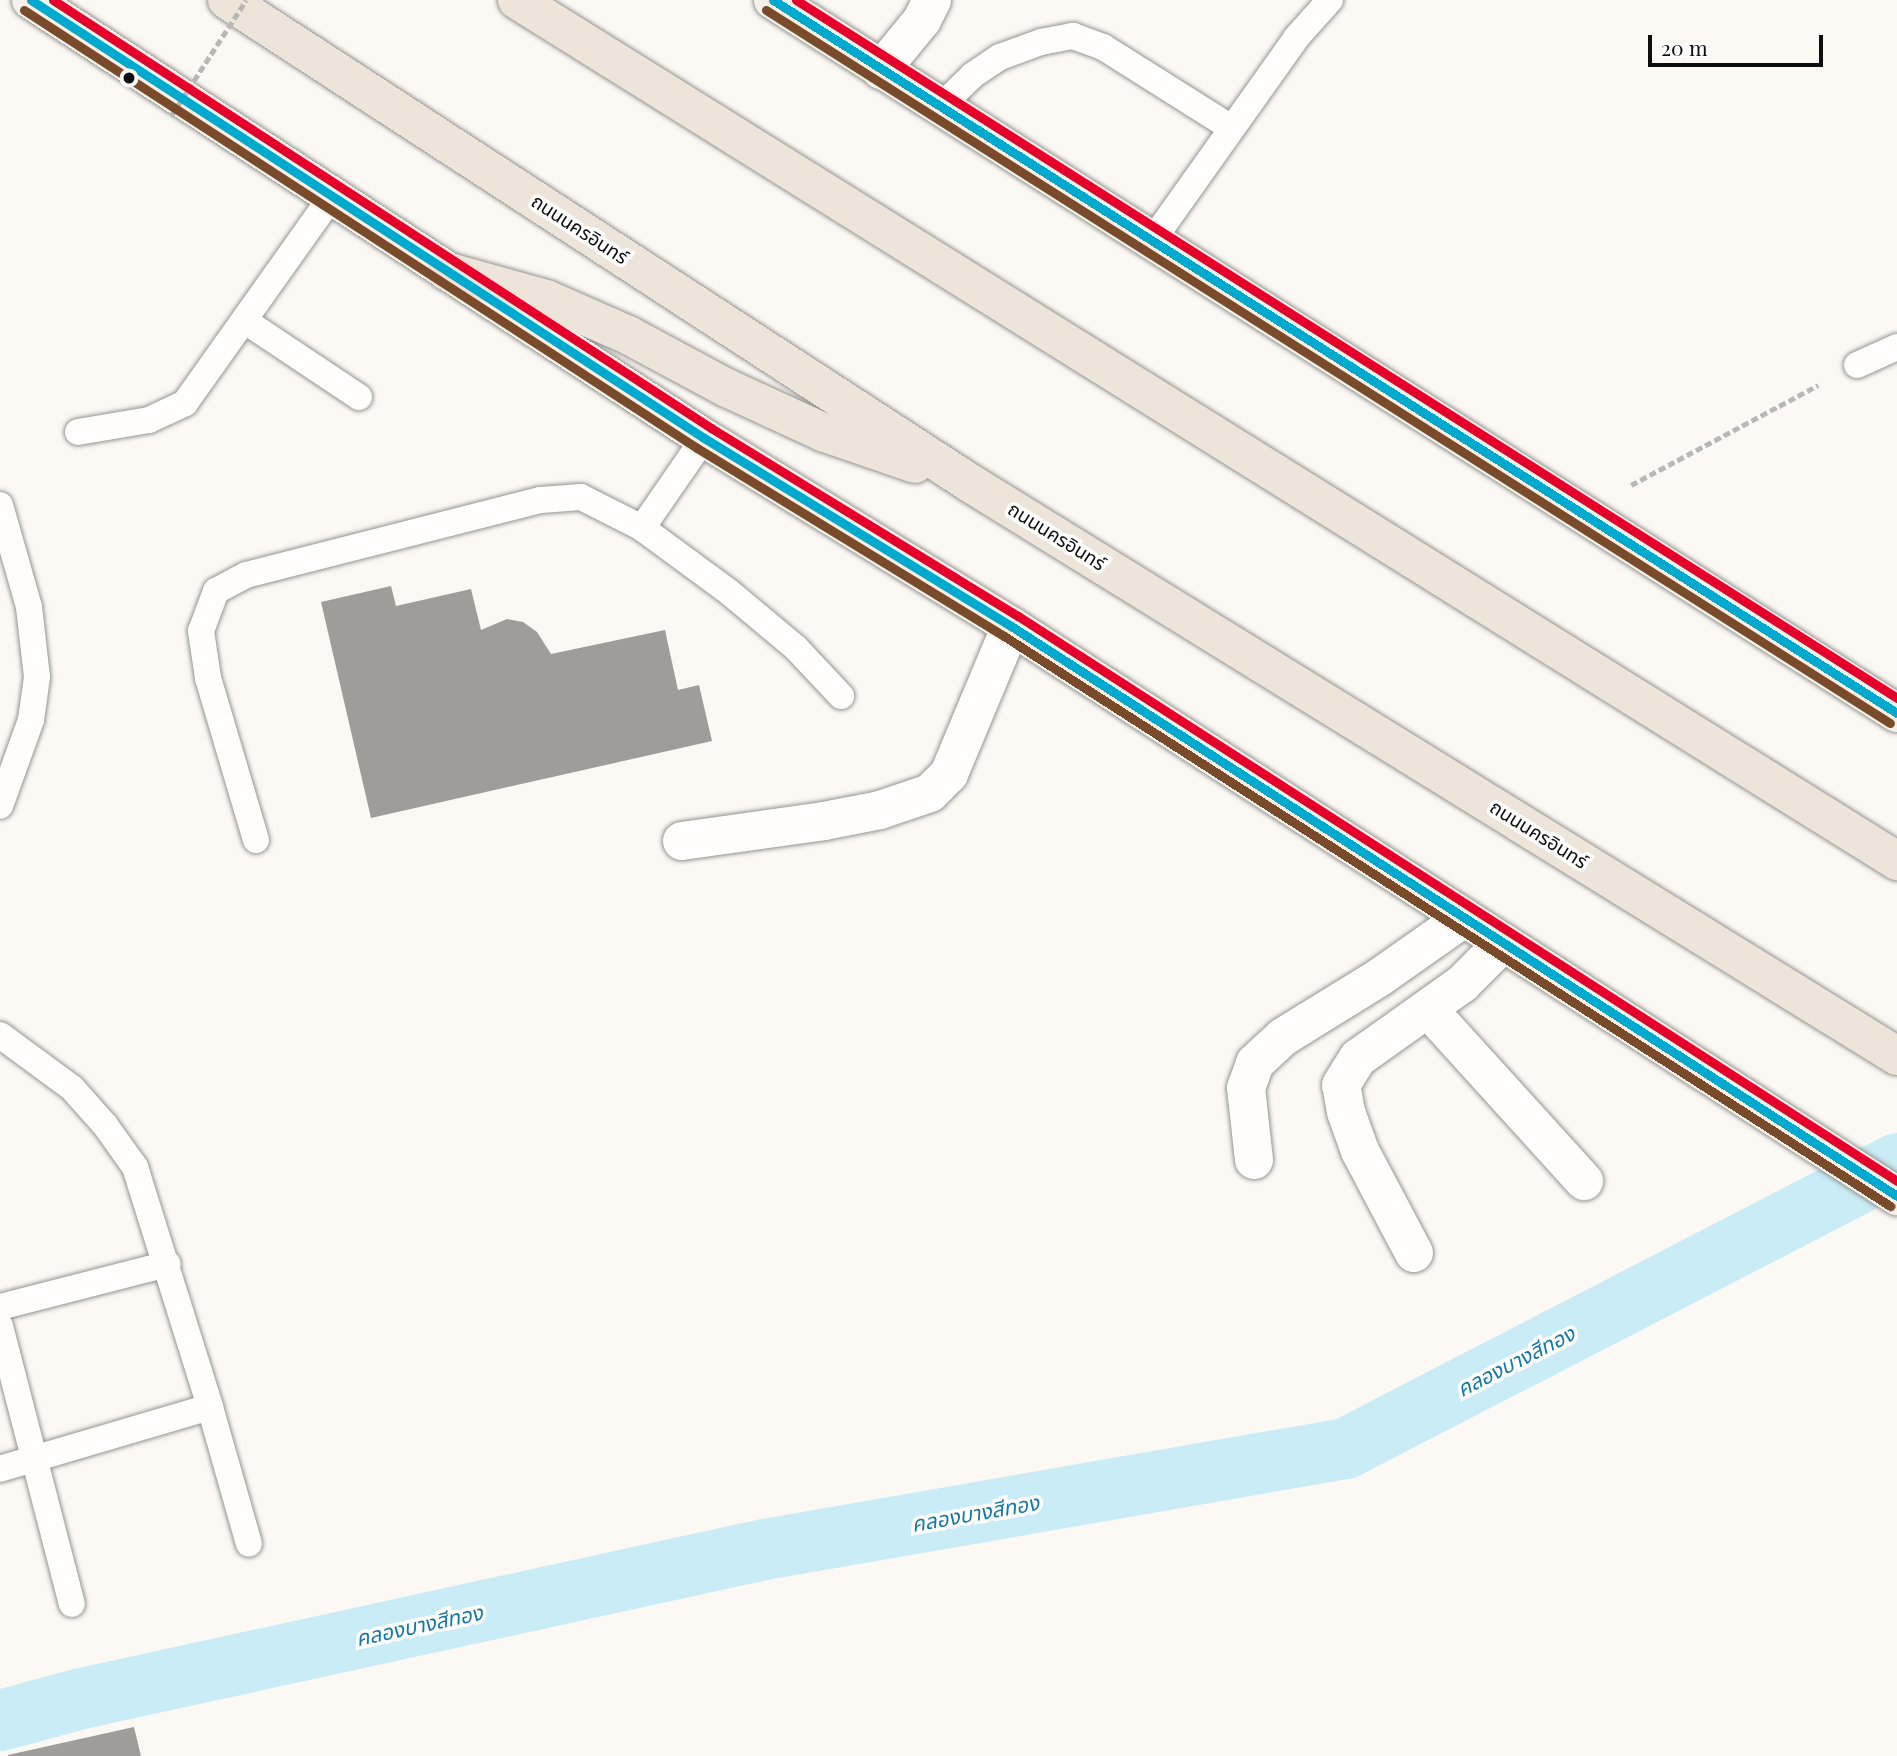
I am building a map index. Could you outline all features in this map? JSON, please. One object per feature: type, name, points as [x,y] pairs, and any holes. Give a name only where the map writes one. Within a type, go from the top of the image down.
[{"type":"main road","points":[[31,0],[704,438],[1011,626],[1897,1196]]},
{"type":"main road","name":"ถนนนครอินทร์","points":[[227,0],[970,483],[1897,1056]]},
{"type":"main road","points":[[517,0],[1897,861]]},
{"type":"main road","points":[[773,0],[1897,713]]},
{"type":"main road","points":[[446,271],[546,299],[628,335],[727,388],[825,433],[970,483]]},
{"type":"street","points":[[881,70],[922,20],[932,0]]},
{"type":"street","points":[[682,841],[835,819],[880,810],[930,793],[949,774],[1011,626]]},
{"type":"street","points":[[1254,1160],[1246,1088],[1255,1063],[1283,1037],[1380,977],[1464,918]]},
{"type":"street","points":[[1414,1253],[1360,1151],[1346,1112],[1341,1086],[1358,1058],[1462,984],[1503,943]]},
{"type":"street","points":[[1429,1010],[1584,1181]]},
{"type":"lane","points":[[1152,241],[1230,127],[1296,38],[1330,0]]},
{"type":"lane","points":[[940,107],[972,75],[1000,57],[1041,42],[1073,36],[1103,47],[1230,127]]},
{"type":"lane","points":[[78,432],[149,419],[185,403],[332,195]]},
{"type":"lane","points":[[245,321],[359,397]]},
{"type":"lane","points":[[1857,365],[1897,347]]},
{"type":"lane","points":[[642,528],[704,438]]},
{"type":"lane","points":[[256,840],[206,666],[201,631],[216,591],[246,575],[541,500],[582,497],[642,528],[729,592],[777,632],[841,696]]},
{"type":"lane","points":[[0,505],[29,607],[37,677],[32,720],[0,806]]},
{"type":"lane","points":[[0,1035],[72,1088],[106,1125],[135,1167],[168,1264],[249,1544]]},
{"type":"lane","points":[[0,1307],[168,1264]]},
{"type":"lane","points":[[0,1326],[72,1604]]},
{"type":"lane","points":[[0,1469],[210,1407]]},
{"type":"path","points":[[171,116],[246,0]]},
{"type":"path","points":[[1581,511],[1857,365]]},
{"type":"building","points":[[391,586],[396,606],[471,589],[481,630],[507,619],[523,622],[537,632],[551,654],[665,630],[678,690],[699,685],[712,741],[371,818],[321,602]]},
{"type":"building","points":[[134,1727],[141,1756],[8,1756],[8,1755]]},
{"type":"waterway","name":"คลองบางสีทอง","points":[[0,1720],[81,1698],[764,1549],[1345,1448],[1897,1163]]},
{"type":"transit line","points":[[31,0],[704,438],[1011,626],[1897,1196]]},
{"type":"transit line","points":[[53,0],[711,428],[1018,616],[1897,1181]]},
{"type":"transit line","points":[[773,0],[1897,713]]},
{"type":"transit line","points":[[796,0],[1897,698]]},
{"type":"transit line","points":[[24,10],[697,448],[1004,636],[1890,1206]]},
{"type":"transit line","points":[[766,10],[1890,723]]}]
